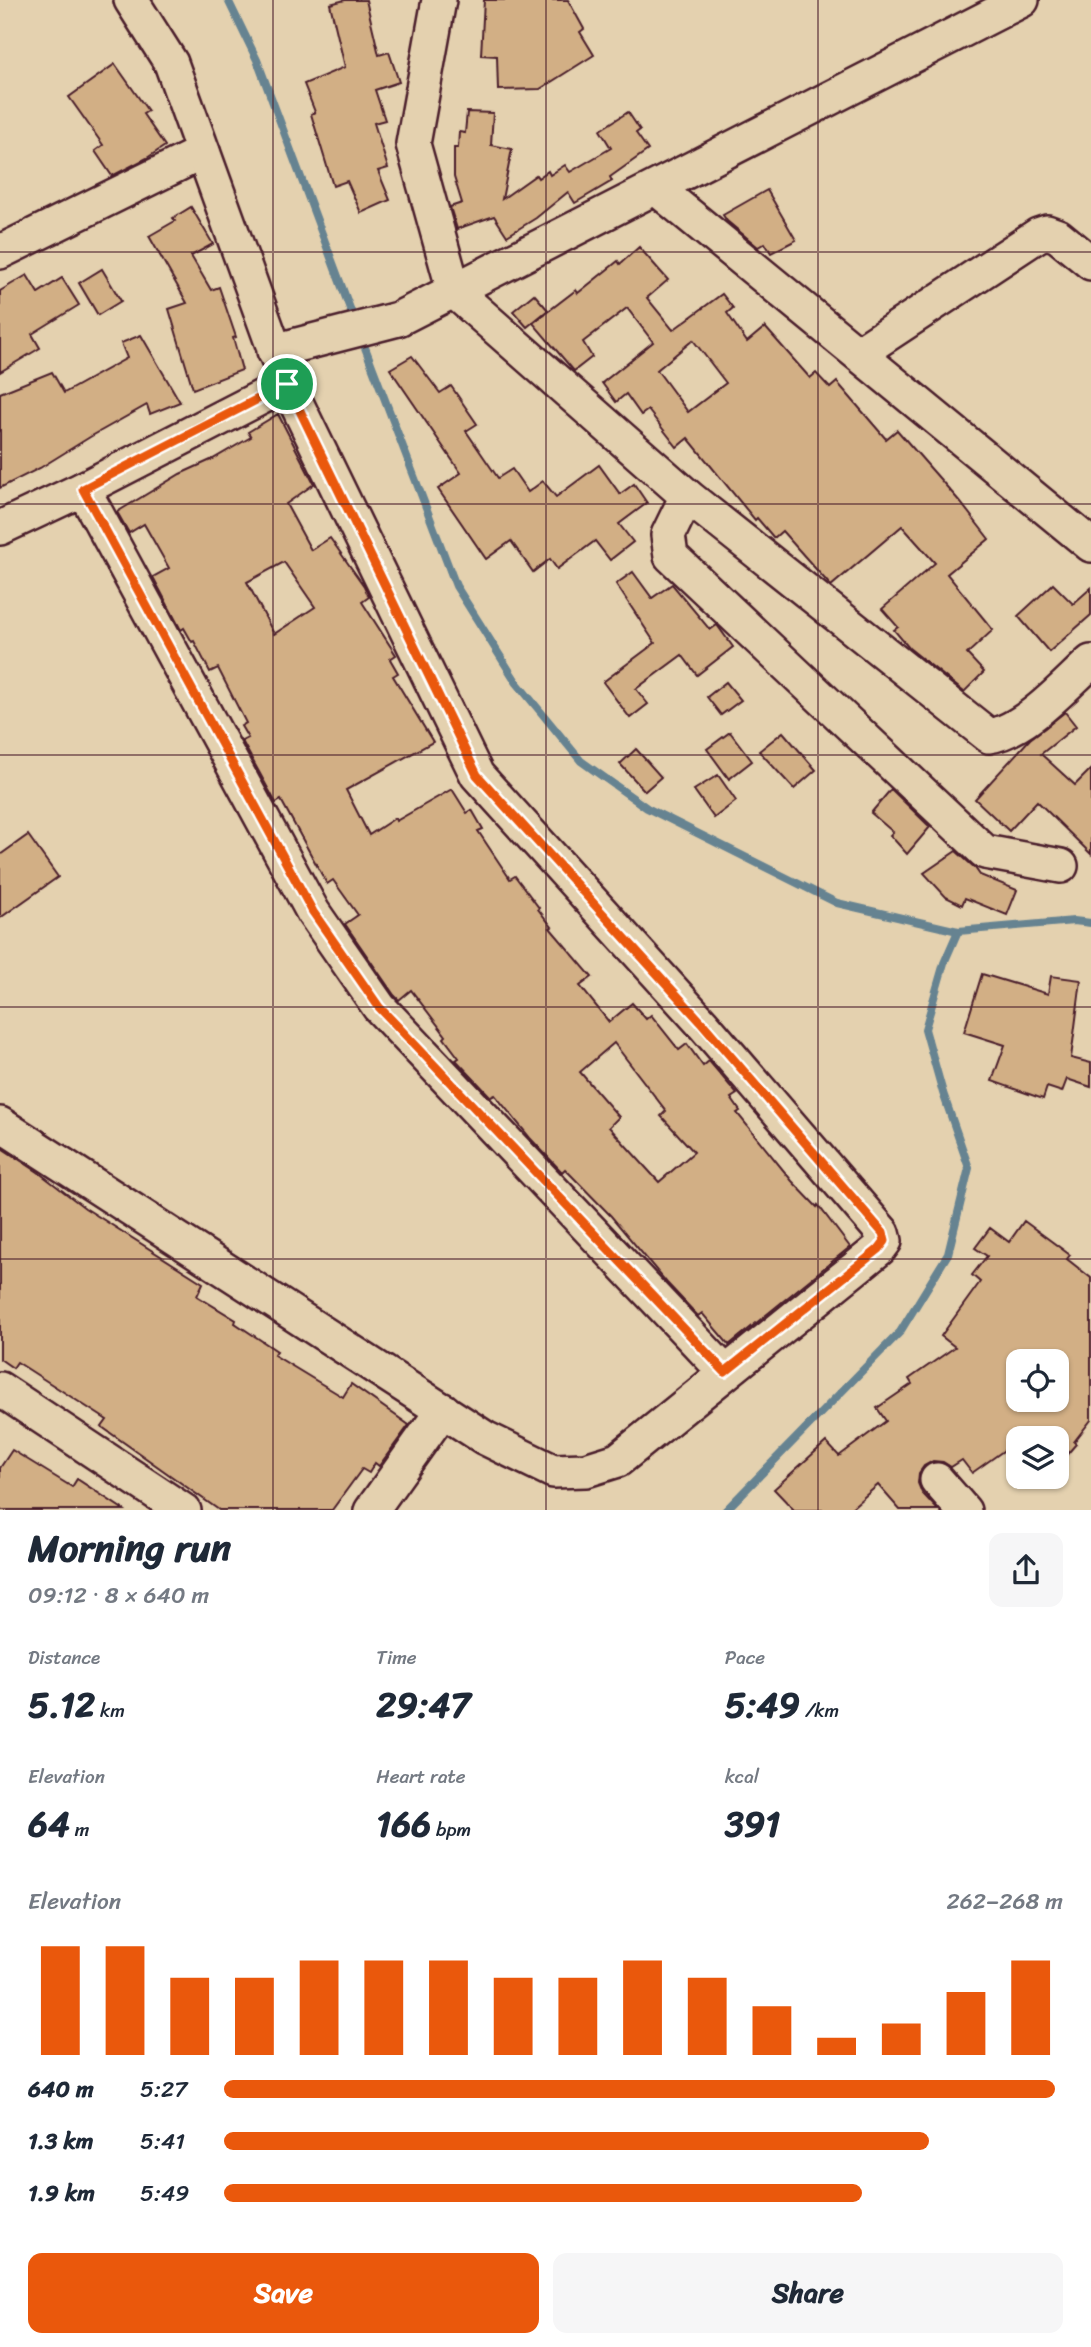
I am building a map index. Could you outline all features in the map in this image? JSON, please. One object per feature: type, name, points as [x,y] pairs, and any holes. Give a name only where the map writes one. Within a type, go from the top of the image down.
[{"type":"street","points":[[0,1124],[485,1438],[554,1471],[586,1470],[618,1460],[879,1249],[885,1241],[883,1233],[702,1023],[477,775],[287,384],[171,63],[131,0]]},
{"type":"street","points":[[439,0],[413,144],[454,291],[687,496],[989,736],[1003,734],[1028,717],[1091,662]]},
{"type":"street","points":[[274,351],[398,319],[1022,0]]},
{"type":"street","points":[[0,252],[203,152]]},
{"type":"street","points":[[656,188],[1091,545]]},
{"type":"street","points":[[859,353],[1038,235],[1047,232],[1058,236],[1091,263]]},
{"type":"street","points":[[0,528],[83,489],[287,384]]},
{"type":"street","points":[[83,489],[313,912],[379,1007],[725,1372]]},
{"type":"street","points":[[687,496],[668,535],[671,556],[985,852],[1061,866]]},
{"type":"street","points":[[0,1389],[184,1510]]},
{"type":"street","points":[[371,1510],[443,1410]]},
{"type":"street","points":[[937,1480],[964,1510]]},
{"type":"building","points":[[345,0],[366,0],[379,55],[389,52],[399,82],[375,90],[385,120],[374,123],[388,168],[378,171],[390,200],[361,213],[347,181],[333,186],[311,114],[315,112],[304,84],[345,67],[330,4]]},
{"type":"building","points":[[484,0],[568,0],[584,29],[580,32],[594,55],[540,89],[498,90],[497,56],[481,55]]},
{"type":"building","points":[[115,64],[148,111],[143,114],[165,146],[112,176],[95,151],[103,145],[69,97]]},
{"type":"building","points":[[467,112],[493,113],[491,145],[512,149],[502,199],[536,175],[538,178],[548,171],[550,175],[565,165],[570,172],[611,148],[600,130],[628,112],[640,130],[636,133],[648,150],[610,177],[612,181],[575,203],[568,192],[536,218],[507,236],[494,216],[457,229],[450,207],[462,203],[454,177],[454,148],[458,148],[459,132],[465,133]]},
{"type":"building","points":[[767,190],[796,240],[771,253],[765,243],[758,247],[723,215]]},
{"type":"building","points":[[191,207],[213,244],[191,256],[211,290],[219,287],[236,337],[233,338],[242,370],[193,389],[169,309],[187,303],[149,236],[175,221],[173,218]]},
{"type":"building","points":[[639,247],[668,280],[647,298],[673,330],[722,294],[733,308],[727,313],[747,342],[765,327],[810,378],[816,373],[830,388],[837,382],[886,439],[897,430],[961,503],[989,539],[947,574],[993,630],[967,654],[984,672],[964,692],[909,648],[894,630],[898,627],[882,609],[935,563],[902,526],[831,586],[782,531],[774,538],[757,518],[755,520],[688,438],[677,447],[648,410],[641,415],[626,394],[616,402],[602,383],[653,342],[627,308],[583,342],[592,357],[574,371],[533,323],[576,290],[578,293],[618,261],[620,264]],"holes":[[[693,340],[726,383],[688,412],[657,370]]]},
{"type":"building","points":[[102,269],[121,301],[98,315],[79,283]]},
{"type":"building","points":[[27,275],[38,293],[62,278],[79,305],[32,334],[40,348],[0,372],[0,291]]},
{"type":"building","points":[[534,294],[548,310],[527,327],[513,311]]},
{"type":"building","points":[[141,335],[180,402],[150,414],[147,405],[40,468],[0,488],[0,393],[52,372],[64,393],[127,358],[121,343]]},
{"type":"building","points":[[412,356],[440,393],[451,386],[477,424],[466,431],[498,478],[512,469],[528,492],[543,481],[556,497],[599,465],[620,494],[634,484],[647,503],[619,524],[633,542],[610,560],[595,541],[557,569],[550,559],[533,572],[511,541],[486,559],[438,489],[461,473],[390,369]]},
{"type":"building","points":[[278,414],[314,484],[286,504],[311,550],[330,538],[364,586],[369,597],[362,602],[396,655],[390,659],[398,673],[393,676],[433,742],[346,790],[369,835],[395,818],[396,821],[452,789],[467,813],[472,810],[483,829],[478,831],[510,879],[515,876],[552,927],[550,928],[592,977],[580,986],[609,1022],[632,1003],[646,1019],[651,1015],[679,1050],[687,1044],[703,1066],[709,1061],[737,1094],[731,1098],[740,1111],[737,1113],[792,1181],[817,1207],[818,1205],[850,1247],[729,1345],[702,1313],[698,1316],[667,1283],[611,1216],[565,1169],[562,1172],[495,1095],[491,1097],[456,1060],[459,1058],[444,1038],[446,1036],[411,990],[399,1000],[394,995],[345,924],[358,915],[333,880],[327,884],[281,800],[276,803],[242,741],[248,738],[241,726],[246,723],[218,668],[210,672],[194,641],[192,642],[184,628],[181,630],[153,577],[169,568],[144,524],[129,533],[117,512],[180,474],[251,437],[248,432]],"holes":[[[284,562],[315,607],[274,634],[247,582]],[[614,1043],[666,1111],[661,1116],[694,1152],[659,1182],[609,1127],[619,1117],[580,1072]]]},
{"type":"building","points":[[633,572],[652,598],[672,584],[710,630],[717,625],[733,647],[697,675],[682,655],[636,689],[648,704],[630,718],[603,682],[655,643],[616,584]]},
{"type":"building","points":[[1053,584],[1073,604],[1091,588],[1091,615],[1049,652],[1018,616]]},
{"type":"building","points":[[726,682],[741,700],[721,715],[707,697]]},
{"type":"building","points":[[1065,712],[1076,726],[1041,754],[1075,785],[1091,769],[1091,854],[1037,801],[1009,831],[975,799],[1030,739]]},
{"type":"building","points":[[730,732],[752,761],[729,779],[707,749]]},
{"type":"building","points":[[783,732],[816,770],[794,789],[759,751]]},
{"type":"building","points":[[636,749],[661,777],[645,791],[620,764]]},
{"type":"building","points":[[718,775],[736,801],[714,818],[694,790]]},
{"type":"building","points":[[891,789],[930,827],[907,854],[890,835],[893,832],[871,813]]},
{"type":"building","points":[[28,835],[58,877],[0,918],[0,855]]},
{"type":"building","points":[[956,851],[980,875],[1017,890],[1007,915],[965,898],[962,905],[946,897],[924,873]]},
{"type":"building","points":[[982,974],[1048,994],[1051,976],[1081,980],[1071,1058],[1091,1063],[1091,1087],[1067,1079],[1062,1092],[1047,1087],[1043,1099],[992,1081],[1005,1045],[964,1032]]},
{"type":"building","points":[[0,1147],[85,1208],[203,1283],[197,1296],[236,1320],[235,1323],[277,1351],[274,1355],[343,1397],[351,1384],[409,1425],[379,1466],[375,1463],[369,1473],[362,1469],[332,1510],[219,1510],[102,1427],[107,1420],[17,1362],[13,1368],[0,1359]]},
{"type":"building","points":[[1024,1221],[1070,1255],[1067,1259],[1091,1278],[1091,1420],[1074,1442],[1076,1444],[1069,1452],[1069,1426],[1006,1426],[1006,1449],[972,1473],[962,1460],[951,1467],[943,1462],[933,1461],[924,1466],[919,1473],[918,1483],[922,1493],[938,1510],[900,1510],[878,1485],[849,1510],[794,1510],[774,1489],[826,1442],[839,1456],[886,1421],[877,1408],[912,1384],[909,1379],[955,1347],[941,1336],[980,1282],[972,1275],[987,1256],[975,1248],[990,1228],[1009,1242]]},
{"type":"building","points":[[12,1450],[72,1487],[77,1479],[124,1510],[0,1510],[0,1468]]},
{"type":"waterway","points":[[228,0],[257,60],[355,322]]},
{"type":"waterway","points":[[361,337],[456,586],[517,683],[581,761],[647,808],[837,903],[958,931],[1074,921],[1091,923]]},
{"type":"waterway","points":[[726,1510],[900,1332],[948,1254],[969,1168],[943,1093],[925,1029],[944,963],[958,931]]},
{"type":"route","points":[[287,384],[477,775],[702,1023],[883,1233],[885,1241],[879,1249],[725,1372],[379,1007],[313,912],[83,489],[287,384]]}]
